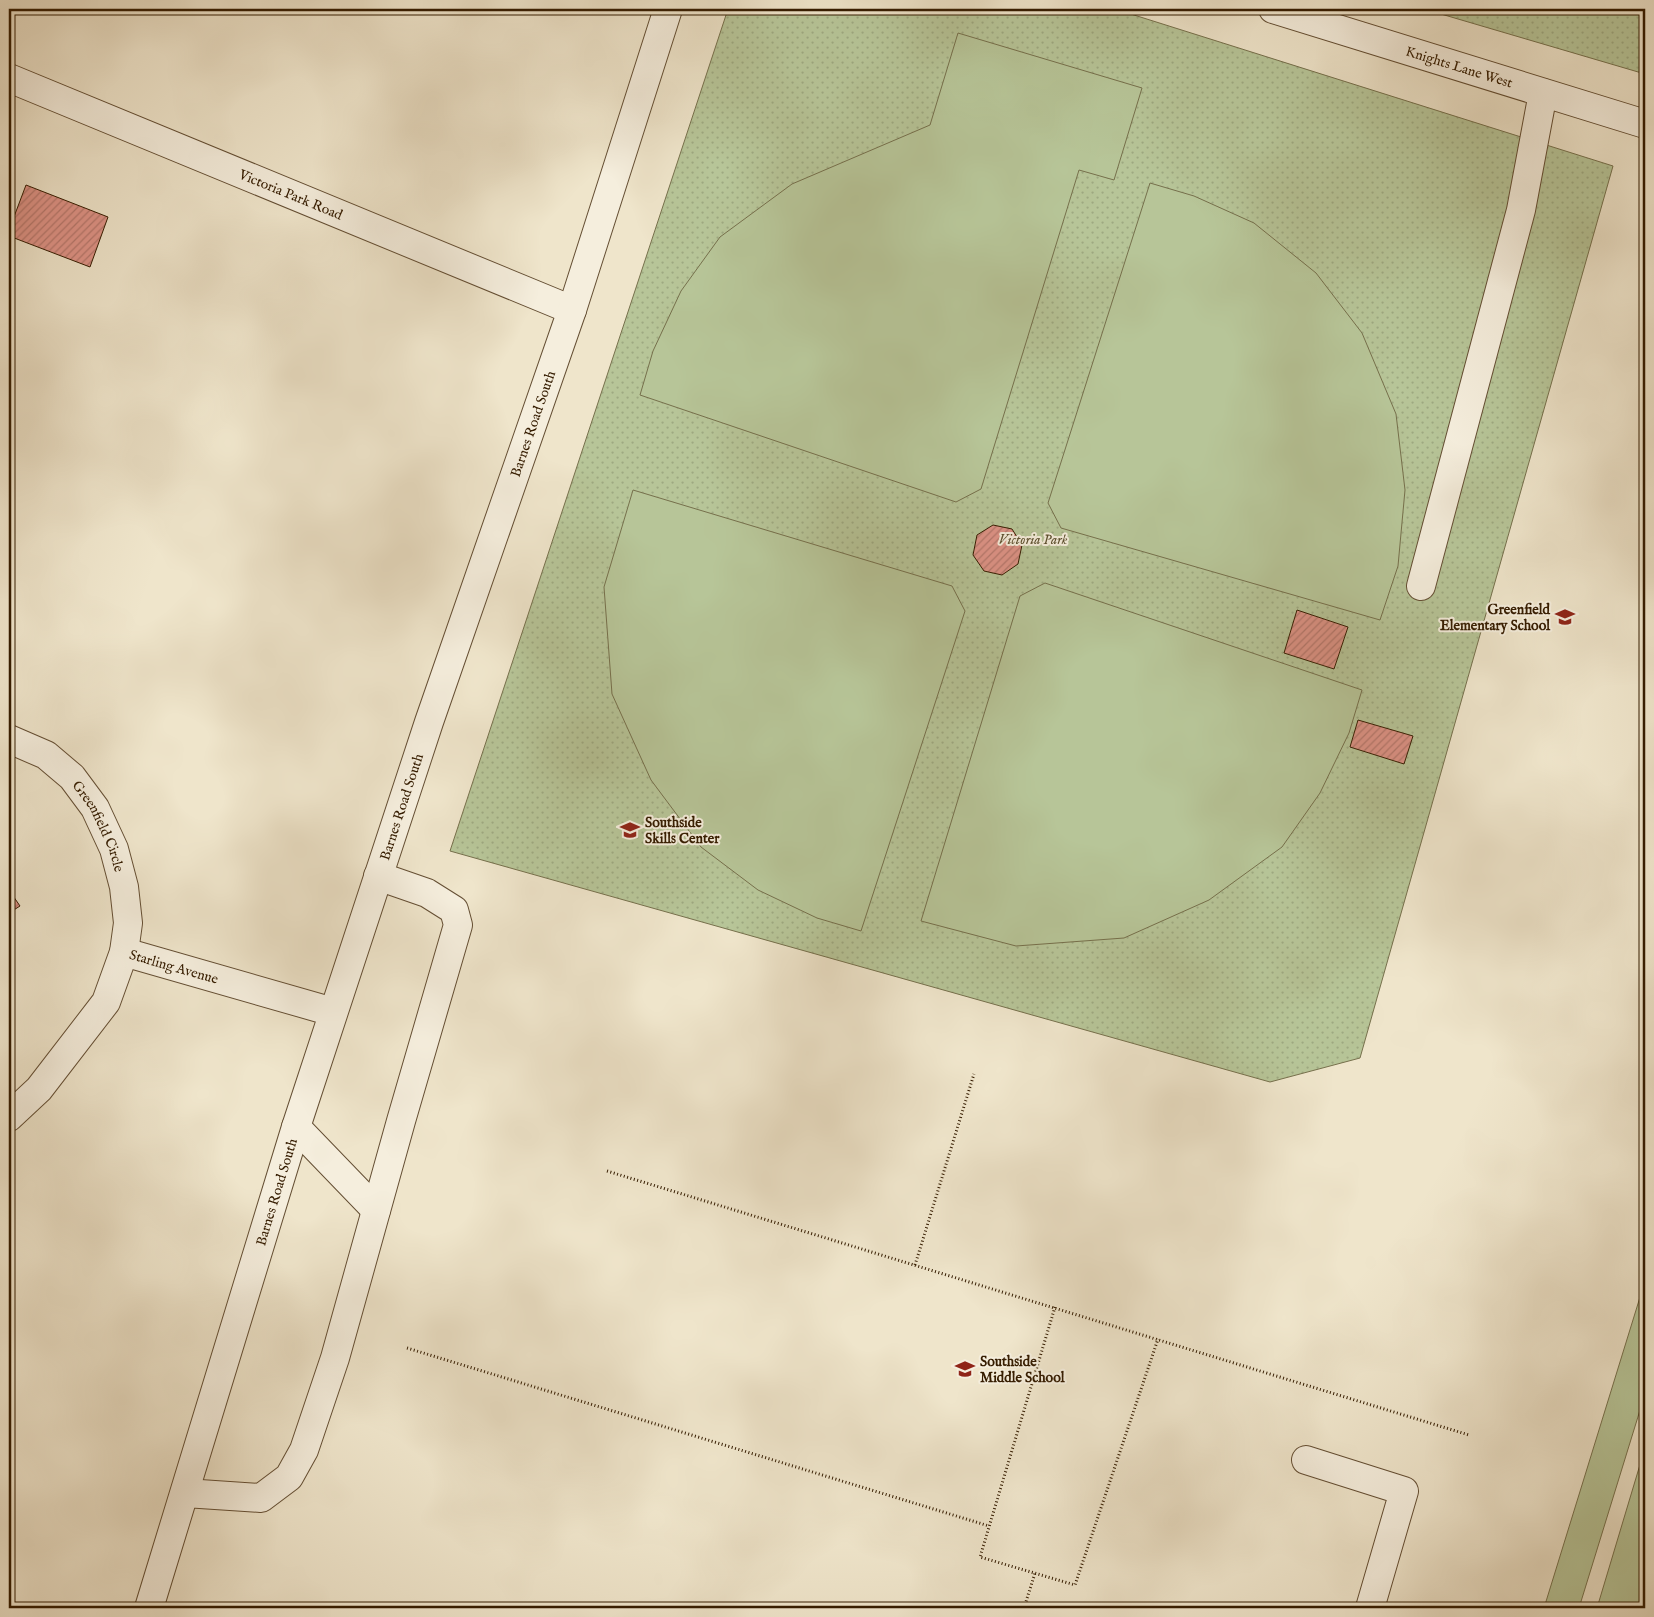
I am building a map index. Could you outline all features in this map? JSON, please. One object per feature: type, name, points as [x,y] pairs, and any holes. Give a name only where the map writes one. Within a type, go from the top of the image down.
[{"type":"street","name":"Barnes Road South","points":[[149,1608],[296,1127],[429,722],[572,310],[668,9]]},
{"type":"street","name":"Knights Lane West","points":[[1273,9],[1645,124]]},
{"type":"street","name":"Victoria Park Road","points":[[9,78],[572,310]]},
{"type":"street","points":[[1421,586],[1521,210],[1543,93]]},
{"type":"street","name":"Greenfield Circle","points":[[9,739],[46,755],[72,777],[95,808],[114,849],[124,887],[128,923],[124,952]]},
{"type":"street","points":[[185,1493],[261,1498],[289,1477],[304,1450],[335,1358],[458,925],[454,910],[427,893],[378,876]]},
{"type":"street","name":"Starling Avenue","points":[[9,1117],[39,1089],[106,1002],[124,952],[334,1012]]},
{"type":"street","points":[[296,1127],[376,1210]]},
{"type":"street","points":[[1306,1460],[1404,1491],[1370,1608]]},
{"type":"path","points":[[915,1265],[974,1074]]},
{"type":"path","points":[[607,1171],[1469,1435]]},
{"type":"path","points":[[1055,1307],[980,1556],[1075,1585],[1158,1339]]},
{"type":"path","points":[[407,1348],[989,1526]]},
{"type":"path","points":[[1024,1608],[1035,1573]]},
{"type":"green space","name":"Victoria Park","points":[[728,9],[1115,9],[1613,166],[1360,1058],[1270,1082],[450,851]]},
{"type":"green space","points":[[1424,9],[1645,9],[1645,74]]},
{"type":"green space","points":[[958,33],[1142,88],[1114,180],[1079,170],[981,489],[956,502],[640,395],[653,351],[681,291],[720,237],[792,184],[930,125]]},
{"type":"green space","points":[[1150,183],[1194,196],[1254,223],[1316,273],[1362,333],[1396,414],[1405,490],[1398,566],[1380,620],[1061,528],[1048,503]]},
{"type":"green space","points":[[633,490],[952,586],[965,611],[861,931],[817,918],[758,890],[701,847],[651,780],[612,694],[604,587]]},
{"type":"green space","points":[[1045,583],[1362,690],[1349,733],[1320,793],[1282,847],[1209,900],[1124,938],[1016,946],[921,921],[1020,596]]},
{"type":"green space","points":[[1645,1281],[1645,1394],[1579,1608],[1544,1608]]},
{"type":"green space","points":[[1645,1448],[1645,1608],[1597,1608]]},
{"type":"building","points":[[26,185],[108,217],[90,267],[9,236],[9,230]]},
{"type":"building","points":[[993,525],[1012,529],[1022,545],[1018,564],[1002,575],[984,571],[973,555],[977,535]]},
{"type":"building","points":[[1297,610],[1348,627],[1334,669],[1284,653]]},
{"type":"building","points":[[1358,720],[1413,736],[1404,764],[1350,747]]},
{"type":"building","points":[[9,890],[20,906],[9,913]]},
{"type":"place","name":"Greenfield Elementary School","points":[[1565,617]]},
{"type":"place","name":"Southside Skills Center","points":[[630,830]]},
{"type":"place","name":"Southside Middle School","points":[[965,1369]]}]
